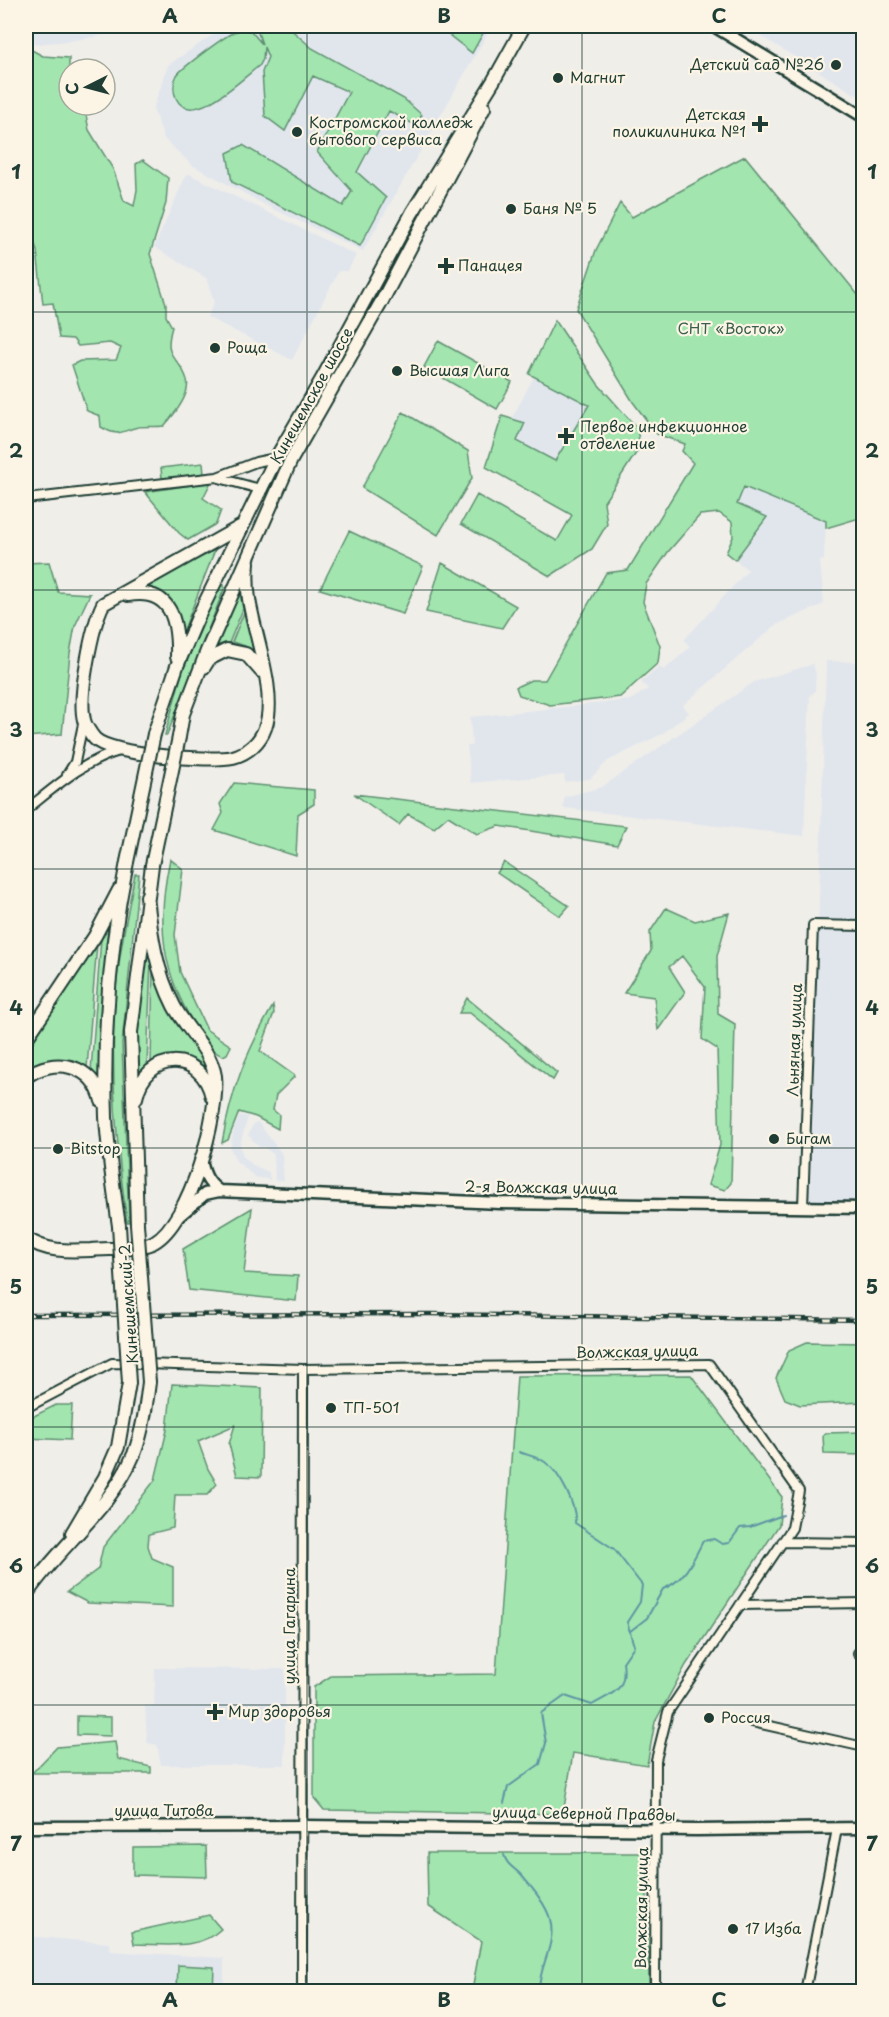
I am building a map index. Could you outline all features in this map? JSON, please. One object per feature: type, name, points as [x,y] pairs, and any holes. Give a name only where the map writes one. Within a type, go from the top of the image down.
[{"type":"main road","name":"Кинешемское шоссе","points":[[123,881],[153,734],[177,666],[240,527],[276,458],[380,276],[412,213],[494,80],[524,26]]},
{"type":"main road","points":[[714,26],[864,117]]},
{"type":"main road","name":"Кинешемское шоссе","points":[[147,896],[178,737],[193,686],[248,554],[291,460],[439,196],[485,106],[494,80]]},
{"type":"main road","points":[[240,527],[103,604],[94,622],[84,720],[94,738],[105,747],[120,751],[189,758],[232,757],[248,750],[259,741],[270,712],[249,598],[248,554]]},
{"type":"main road","points":[[118,597],[138,593],[155,596],[167,605],[176,623],[177,666]]},
{"type":"main road","points":[[193,686],[209,659],[227,650],[246,654],[264,676]]},
{"type":"main road","points":[[26,1039],[95,936],[123,881]]},
{"type":"main road","points":[[106,1119],[108,1000],[123,881]]},
{"type":"main road","points":[[147,896],[150,929],[162,982],[175,1009],[211,1063],[216,1088],[214,1107],[197,1176],[178,1217]]},
{"type":"main road","points":[[133,1114],[131,1032],[147,896]]},
{"type":"main road","points":[[133,1114],[139,1083],[151,1070],[168,1062],[180,1062],[198,1072],[210,1090],[214,1107]]},
{"type":"main road","points":[[26,1077],[39,1068],[53,1065],[68,1066],[88,1075],[99,1089],[106,1119]]},
{"type":"main road","name":"Кинешемский-2","points":[[68,1542],[117,1485],[134,1454],[145,1416],[149,1382],[137,1224],[133,1114]]},
{"type":"main road","name":"Кинешемский-2","points":[[68,1542],[105,1477],[118,1447],[129,1383],[119,1226],[106,1119]]},
{"type":"main road","points":[[201,1159],[203,1171],[211,1186],[219,1191]]},
{"type":"main road","points":[[26,1238],[34,1244],[50,1249],[69,1251],[141,1246],[160,1238],[178,1217],[205,1194],[219,1191]]},
{"type":"main road","name":"2-я Волжская улица","points":[[219,1191],[500,1203],[864,1208]]},
{"type":"main road","points":[[26,1595],[68,1542]]},
{"type":"main road","name":"улица Титова","points":[[26,1827],[303,1826]]},
{"type":"main road","name":"улица Северной Правды","points":[[303,1826],[864,1828]]},
{"type":"street","points":[[26,500],[217,477],[256,462],[276,458]]},
{"type":"street","points":[[217,477],[260,489]]},
{"type":"street","points":[[63,781],[75,762],[84,720]]},
{"type":"street","points":[[26,810],[92,761],[120,751]]},
{"type":"street","name":"Льняная улица","points":[[804,1206],[813,925],[864,926]]},
{"type":"street","name":"Волжская улица","points":[[26,1408],[112,1363],[303,1369],[709,1365],[799,1491],[792,1528],[668,1712],[656,1760],[655,1992]]},
{"type":"street","name":"улица Гагарина","points":[[302,1992],[303,1369]]},
{"type":"street","points":[[782,1542],[864,1543]]},
{"type":"street","points":[[740,1605],[864,1603]]},
{"type":"street","points":[[752,1722],[864,1747]]},
{"type":"street","points":[[805,1992],[837,1829]]},
{"type":"shaded area","points":[[26,26],[157,26],[70,41],[26,45]]},
{"type":"shaded area","name":"Костромской колледж бытового сервиса","points":[[226,26],[492,26],[363,251],[273,209],[192,165],[164,139],[153,109],[168,65]]},
{"type":"shaded area","name":"Детский сад №26","points":[[758,26],[863,26],[863,99],[754,32]]},
{"type":"shaded area","points":[[187,173],[356,255],[348,271],[339,271],[292,360],[207,317],[214,302],[206,278],[154,247]]},
{"type":"shaded area","name":"Первое инфекционное отделение","points":[[544,358],[595,385],[593,499],[498,444]]},
{"type":"shaded area","points":[[744,486],[826,521],[824,560],[820,561],[824,604],[776,625],[683,705],[689,713],[662,734],[608,761],[590,779],[565,782],[564,775],[471,783],[467,746],[472,746],[470,717],[630,700],[648,689],[641,682],[659,666],[664,670],[690,647],[684,640],[748,570],[735,560],[767,518],[737,503]]},
{"type":"shaded area","points":[[826,661],[863,662],[863,1203],[810,1202]]},
{"type":"shaded area","points":[[813,664],[816,673],[815,692],[810,695],[804,836],[563,808],[564,797],[602,787],[754,682]]},
{"type":"shaded area","points":[[240,1115],[248,1117],[240,1145],[243,1156],[253,1165],[269,1172],[270,1180],[255,1177],[236,1161],[230,1148],[234,1128]]},
{"type":"shaded area","points":[[258,1122],[282,1154],[284,1180],[275,1181],[274,1155],[264,1147],[260,1148],[248,1135],[254,1123]]},
{"type":"shaded area","name":"Мир здоровья","points":[[155,1668],[285,1669],[285,1765],[161,1765],[157,1745],[147,1743],[145,1706],[154,1705]]},
{"type":"shaded area","points":[[26,1936],[110,1943],[111,1951],[224,1958],[224,1991],[26,1991]]},
{"type":"green space","points":[[271,26],[287,26],[312,48],[404,99],[422,115],[415,125],[389,111],[357,172],[386,198],[360,246],[232,182],[227,153],[243,145],[343,206],[352,191],[317,152],[349,92],[313,76],[285,131],[265,116],[262,72],[268,57],[264,47],[260,65],[218,98],[193,108],[183,106],[176,98],[174,86],[177,75],[187,65],[232,33],[240,30],[251,31],[262,44],[257,30]]},
{"type":"green space","points":[[448,26],[487,26],[472,53],[445,32]]},
{"type":"green space","points":[[26,47],[43,56],[57,57],[57,117],[86,117],[89,130],[113,169],[124,201],[134,206],[137,190],[136,164],[143,160],[168,178],[166,203],[150,254],[166,304],[166,316],[172,327],[169,346],[173,357],[184,372],[188,386],[180,405],[164,426],[138,427],[116,433],[101,427],[100,416],[87,411],[72,365],[80,361],[116,360],[121,348],[110,343],[78,346],[73,339],[59,338],[53,303],[43,304],[37,251],[26,214]]},
{"type":"green space","name":"СНТ «Восток»","points":[[745,156],[863,301],[863,517],[826,528],[826,521],[744,487],[737,504],[767,517],[735,560],[726,553],[733,537],[732,522],[719,513],[700,515],[668,552],[646,584],[643,602],[660,646],[658,663],[620,697],[550,705],[519,695],[516,687],[531,680],[545,680],[606,573],[628,570],[693,463],[682,451],[685,444],[657,434],[633,402],[576,309],[596,250],[620,203],[632,217]]},
{"type":"green space","points":[[555,320],[598,384],[637,428],[640,447],[604,502],[607,524],[592,549],[550,576],[461,524],[477,495],[557,541],[572,515],[486,467],[502,416],[525,423],[517,441],[555,461],[589,405],[529,374]]},
{"type":"green space","points":[[438,341],[512,382],[497,409],[424,367]]},
{"type":"green space","points":[[403,412],[468,451],[472,478],[438,535],[362,488]]},
{"type":"green space","points":[[203,463],[204,474],[162,479],[161,468]]},
{"type":"green space","points":[[211,482],[203,498],[221,510],[216,524],[188,540],[179,533],[145,492]]},
{"type":"green space","points":[[349,531],[423,566],[403,614],[320,589]]},
{"type":"green space","points":[[215,550],[183,632],[178,616],[166,599],[145,586]]},
{"type":"green space","points":[[49,562],[58,592],[90,594],[75,626],[62,734],[26,737],[26,563]]},
{"type":"green space","points":[[442,563],[516,606],[502,628],[426,612]]},
{"type":"green space","points":[[220,583],[224,585],[224,589],[167,735],[165,735],[183,669]]},
{"type":"green space","points":[[239,589],[243,609],[229,643],[217,645]]},
{"type":"green space","points":[[245,610],[254,654],[245,646],[232,642]]},
{"type":"green space","points":[[234,783],[314,790],[314,804],[298,814],[296,856],[214,830],[223,813],[220,804]]},
{"type":"green space","points":[[354,794],[626,826],[617,845],[499,826],[477,834],[448,816],[434,828],[408,814],[399,825]]},
{"type":"green space","points":[[170,859],[183,869],[175,935],[180,972],[207,1030],[231,1046],[227,1054],[223,1056],[212,1049],[198,1030],[176,989],[169,968],[165,948],[163,905]]},
{"type":"green space","points":[[504,862],[569,906],[560,916],[497,873]]},
{"type":"green space","points":[[135,874],[139,874],[122,1044],[129,1222],[127,1222],[115,1112],[113,1056],[118,969]]},
{"type":"green space","points":[[666,908],[695,921],[729,913],[717,956],[718,1014],[735,1024],[731,1183],[725,1190],[708,1185],[720,1145],[717,1049],[702,1039],[705,987],[682,956],[669,967],[685,992],[658,1030],[654,997],[624,993],[651,951],[650,932]]},
{"type":"green space","points":[[108,926],[98,1077],[91,1071],[101,938]]},
{"type":"green space","points":[[145,939],[151,961],[147,1066],[135,1075]]},
{"type":"green space","points":[[97,944],[87,1068],[71,1061],[55,1059],[33,1066],[26,1071],[27,1047]]},
{"type":"green space","points":[[153,967],[204,1060],[208,1075],[171,1056],[151,1063]]},
{"type":"green space","points":[[467,998],[557,1073],[553,1080],[470,1013],[459,1013]]},
{"type":"green space","points":[[273,1006],[274,1013],[260,1051],[295,1076],[276,1095],[273,1110],[279,1115],[278,1129],[256,1117],[239,1112],[228,1140],[222,1143],[230,1106],[241,1072]]},
{"type":"green space","points":[[252,1208],[244,1273],[298,1276],[296,1301],[189,1290],[183,1249]]},
{"type":"green space","points":[[807,1342],[863,1343],[863,1402],[800,1405],[785,1399],[776,1378],[789,1350]]},
{"type":"green space","points":[[691,1375],[782,1497],[779,1525],[686,1665],[655,1722],[647,1765],[573,1753],[563,1814],[324,1810],[314,1798],[314,1687],[331,1676],[496,1674],[517,1376]]},
{"type":"green space","points":[[172,1384],[262,1388],[261,1477],[237,1476],[229,1444],[235,1425],[198,1441],[208,1469],[217,1484],[207,1495],[175,1495],[173,1528],[149,1534],[148,1546],[152,1558],[173,1567],[173,1607],[88,1603],[67,1592],[98,1569],[103,1547],[155,1480],[167,1430]]},
{"type":"green space","points":[[56,1405],[72,1405],[70,1440],[26,1438],[26,1420]]},
{"type":"green space","points":[[863,1432],[863,1455],[824,1454],[823,1435],[825,1433]]},
{"type":"green space","points":[[77,1716],[111,1717],[111,1736],[77,1735]]},
{"type":"green space","points":[[115,1742],[118,1759],[151,1767],[151,1773],[32,1773],[57,1747]]},
{"type":"green space","points":[[206,1846],[207,1877],[133,1875],[133,1847]]},
{"type":"green space","points":[[427,1853],[646,1853],[649,1985],[632,1992],[472,1991],[481,1941],[428,1906]]},
{"type":"green space","points":[[209,1915],[221,1929],[202,1941],[180,1945],[134,1944],[132,1932]]},
{"type":"green space","points":[[178,1965],[214,1967],[213,1991],[177,1991]]},
{"type":"waterway","points":[[504,1803],[508,1787],[540,1764],[546,1743],[541,1713],[565,1696],[592,1705],[618,1689],[623,1679],[623,1662],[634,1646],[627,1622],[640,1602],[642,1585],[614,1549],[575,1523],[570,1499],[562,1481],[551,1467],[539,1459],[519,1452]]},
{"type":"waterway","points":[[629,1632],[647,1618],[663,1589],[682,1576],[703,1541],[714,1539],[722,1544],[729,1543],[740,1528],[750,1527],[783,1515]]},
{"type":"waterway","points":[[504,1855],[509,1864],[538,1896],[550,1919],[551,1938],[541,1973],[539,1992]]},
{"type":"railway","points":[[26,1315],[430,1314],[864,1320]]},
{"type":"place","name":"Детский сад №26","points":[[836,65]]},
{"type":"place","name":"Магнит","points":[[558,78]]},
{"type":"place","name":"Детская поликилиника №1","points":[[760,124]]},
{"type":"place","name":"Костромской колледж бытового сервиса","points":[[297,132]]},
{"type":"place","name":"Баня № 5","points":[[511,209]]},
{"type":"place","name":"Панацея","points":[[446,266]]},
{"type":"place","name":"Роща","points":[[215,348]]},
{"type":"place","name":"Высшая Лига","points":[[397,371]]},
{"type":"place","name":"Первое инфекционное отделение","points":[[566,436]]},
{"type":"place","name":"Бигам","points":[[774,1139]]},
{"type":"place","name":"Bitstop","points":[[58,1149]]},
{"type":"place","name":"ТП-501","points":[[331,1408]]},
{"type":"place","name":"Мир здоровья","points":[[215,1712]]},
{"type":"place","name":"Россия","points":[[709,1718]]},
{"type":"place","name":"17 Изба","points":[[733,1929]]}]
